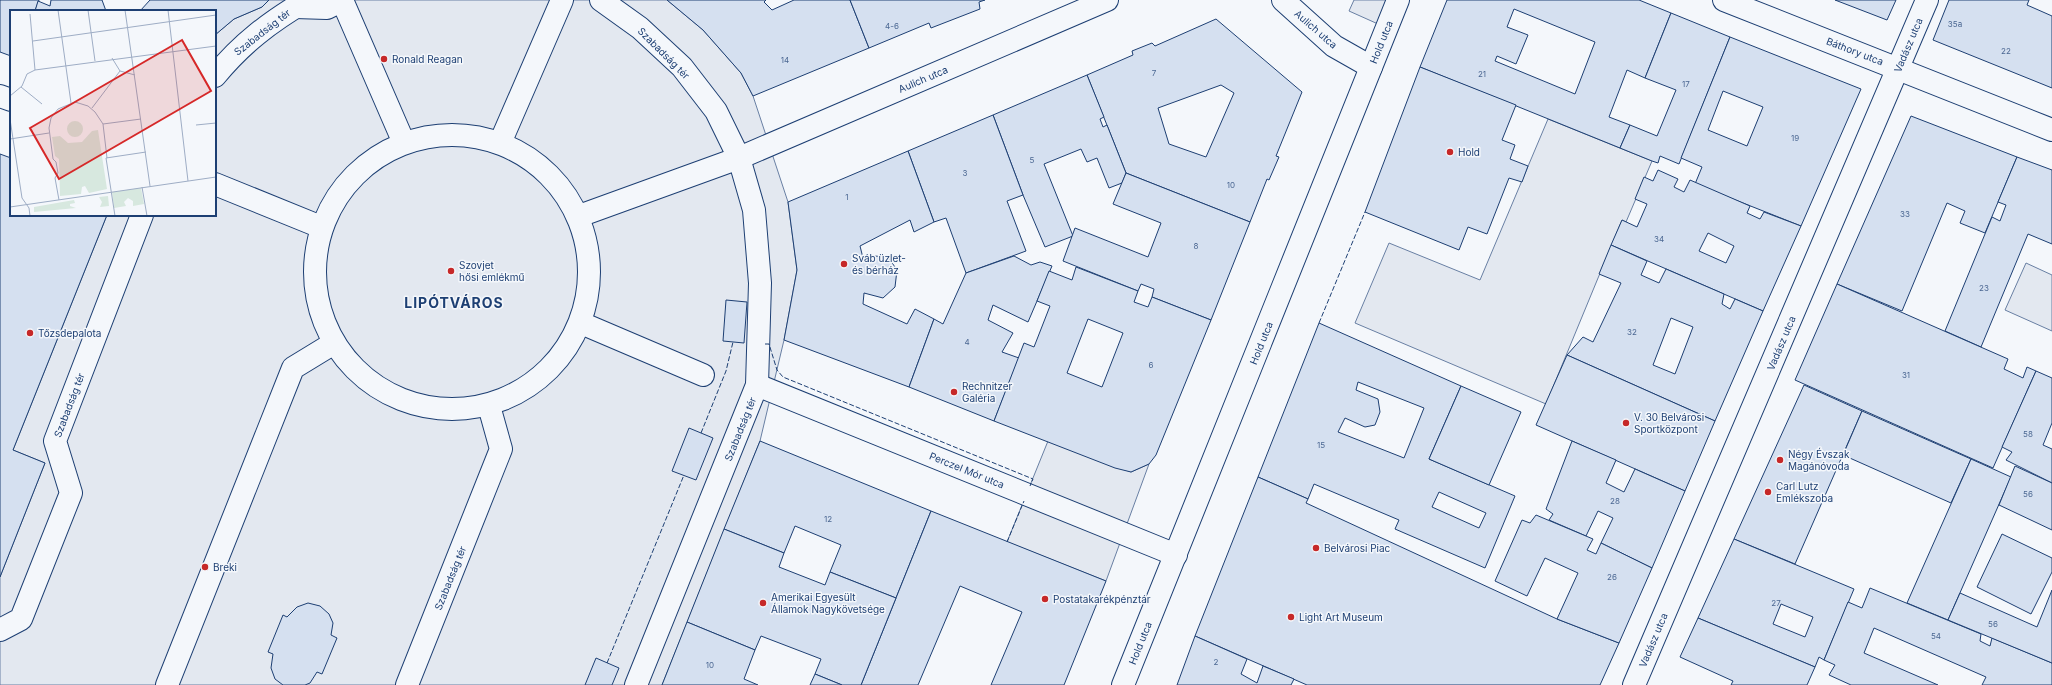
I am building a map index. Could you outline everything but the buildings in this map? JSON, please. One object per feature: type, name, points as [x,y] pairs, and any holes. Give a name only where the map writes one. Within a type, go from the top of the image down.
[{"type":"street","name":"Szabadság tér","points":[[216,75],[234,53],[278,17],[301,4],[327,8],[342,0],[404,142]]},
{"type":"street","points":[[500,143],[562,0]]},
{"type":"street","name":"Szabadság tér","points":[[601,0],[640,28],[682,67],[716,111],[739,158],[754,210],[760,283],[757,386],[636,685]]},
{"type":"street","name":"Aulich utca","points":[[739,158],[1107,0]]},
{"type":"street","name":"Aulich utca","points":[[1282,0],[1334,46],[1371,66]]},
{"type":"street","name":"Hold utca","points":[[1123,685],[1398,0]]},
{"type":"street","name":"Báthory utca","points":[[1724,0],[2052,130]]},
{"type":"street","name":"Vadász utca","points":[[1634,685],[1927,0]]},
{"type":"street","points":[[0,96],[10,100]]},
{"type":"street","points":[[436,135],[468,135],[500,143],[533,160],[560,185],[579,216],[590,251],[590,288],[581,323],[560,360],[528,388],[489,406],[443,410],[398,400],[362,376],[334,343],[318,306],[314,266],[321,227],[340,191],[368,162],[404,142],[436,135]]},
{"type":"street","points":[[579,216],[739,158]]},
{"type":"street","points":[[216,184],[321,227]]},
{"type":"street","name":"Szabadság tér","points":[[0,630],[21,619],[70,493],[55,441],[142,216]]},
{"type":"street","points":[[581,323],[703,375]]},
{"type":"street","points":[[167,685],[293,368],[334,343]]},
{"type":"street","name":"Perczel Mór utca","points":[[757,386],[1176,555]]},
{"type":"street","name":"Szabadság tér","points":[[407,685],[501,449],[489,406]]},
{"type":"shaded area","points":[[269,0],[667,0],[703,30],[741,73],[753,96],[788,202],[797,270],[784,340],[760,441],[662,685],[0,685],[0,577],[45,463],[13,450],[107,216],[216,216],[216,34],[234,19],[262,7]]},
{"type":"shaded area","points":[[1354,0],[1398,0],[1387,28],[1349,11]]},
{"type":"shaded area","points":[[1548,119],[1652,161],[1626,222],[1622,220],[1546,404],[1355,323],[1389,243],[1480,280]]},
{"type":"shaded area","points":[[2026,263],[2052,275],[2052,331],[2005,310]]},
{"type":"shaded area","points":[[1048,441],[1131,472],[1149,464],[1106,581],[1007,542]]},
{"type":"fence","points":[[1319,323],[1365,212]]},
{"type":"fence","points":[[701,433],[726,371],[733,342]]},
{"type":"fence","points":[[765,344],[769,344],[777,370],[783,377],[1033,479],[1030,486]]},
{"type":"fence","points":[[607,663],[684,475]]},
{"type":"fence","points":[[1007,542],[1024,501]]},
{"type":"place","name":"Ronald Reagan","points":[[384,59]]},
{"type":"place","name":"Hold","points":[[1450,152]]},
{"type":"place","name":"Sváb üzlet- és bérház","points":[[844,264]]},
{"type":"place","name":"Szovjet hősi emlékmű","points":[[451,271]]},
{"type":"place","name":"Tőzsdepalota","points":[[30,333]]},
{"type":"place","name":"Rechnitzer Galéria","points":[[954,392]]},
{"type":"place","name":"V. 30 Belvárosi Sportközpont","points":[[1626,423]]},
{"type":"place","name":"Négy Évszak Magánóvoda","points":[[1780,460]]},
{"type":"place","name":"Carl Lutz Emlékszoba","points":[[1768,492]]},
{"type":"place","name":"Belvárosi Piac","points":[[1316,548]]},
{"type":"place","name":"Breki","points":[[205,567]]},
{"type":"place","name":"Postatakarékpénztár","points":[[1045,599]]},
{"type":"place","name":"Amerikai Egyesült Államok Nagykövetsége","points":[[763,603]]},
{"type":"place","name":"Light Art Museum","points":[[1291,617]]},
{"type":"district","name":"LIPÓTVÁROS","points":[[454,302]]}]
